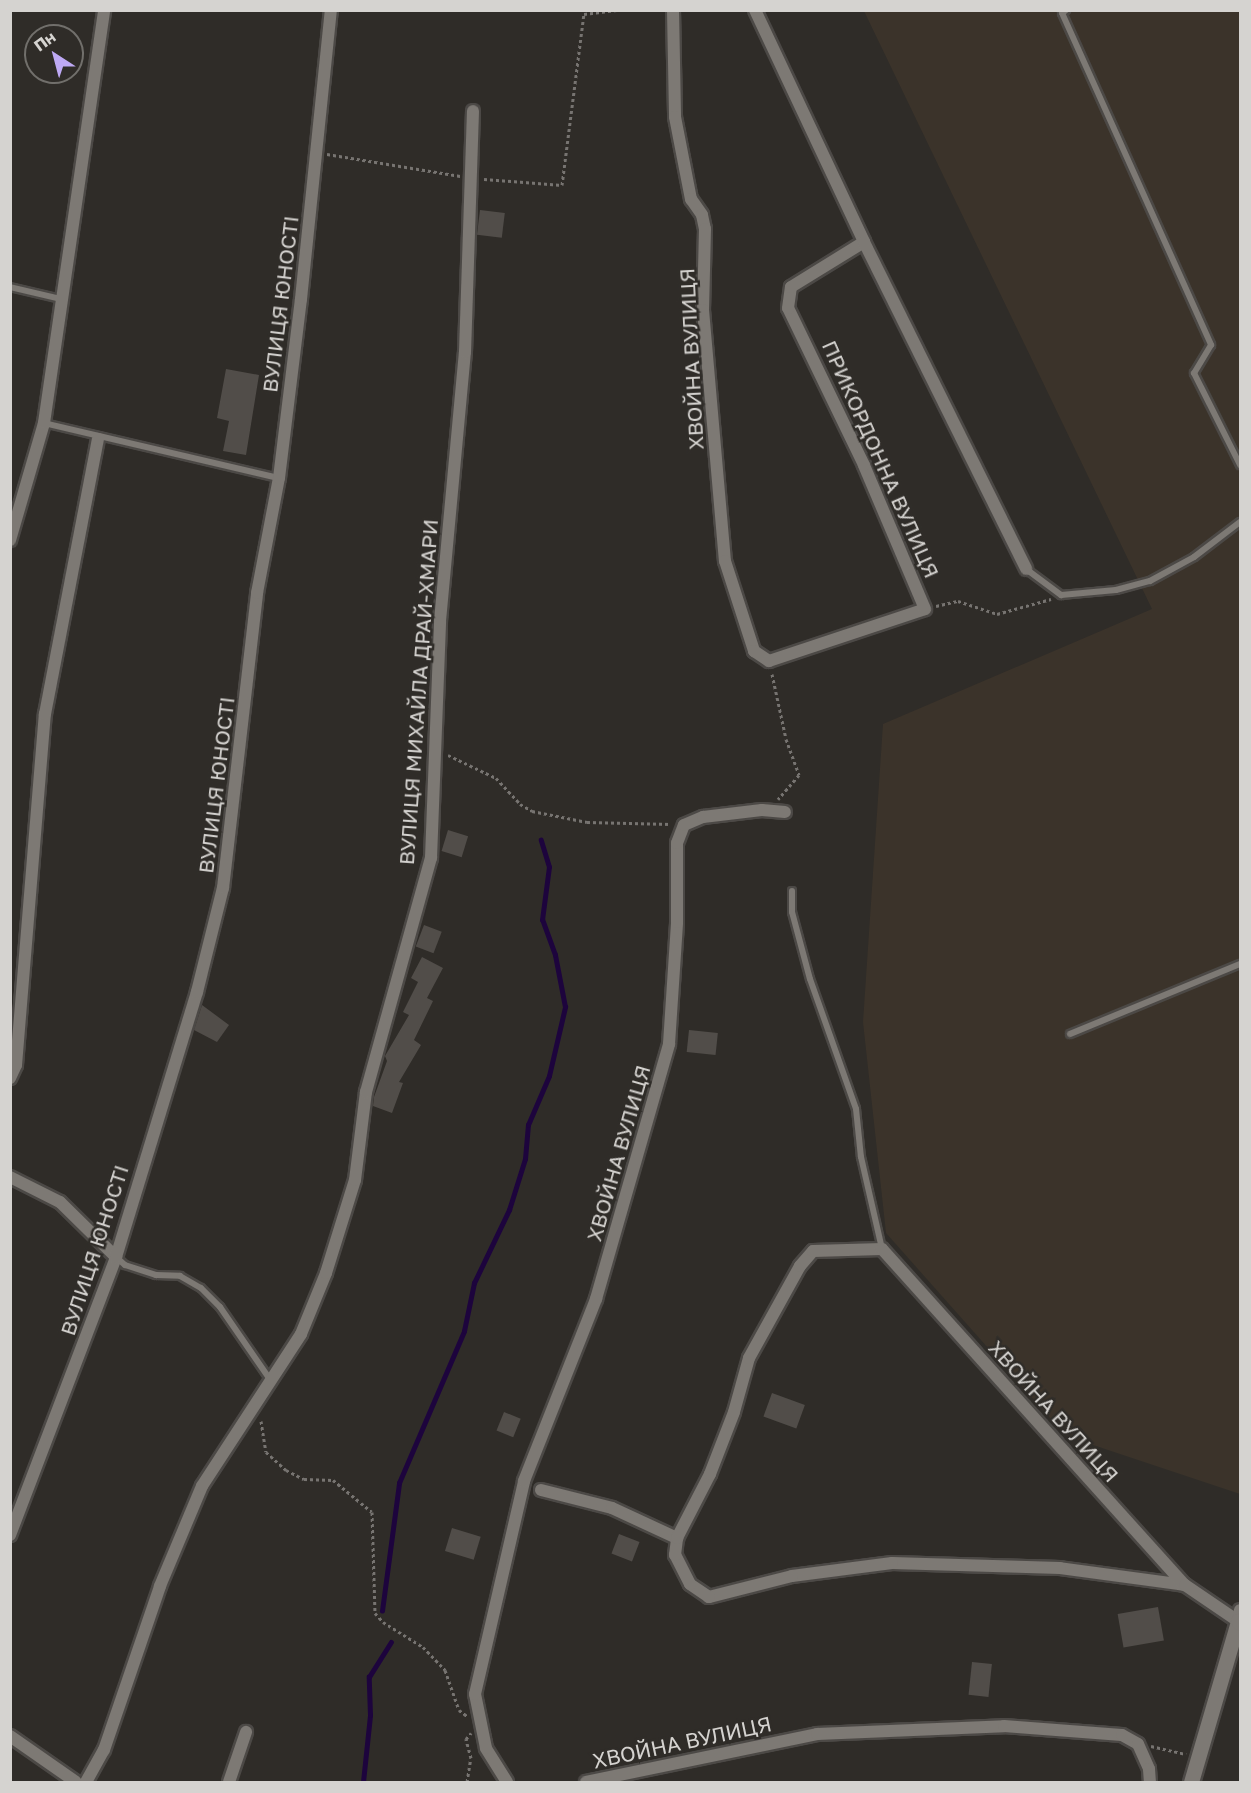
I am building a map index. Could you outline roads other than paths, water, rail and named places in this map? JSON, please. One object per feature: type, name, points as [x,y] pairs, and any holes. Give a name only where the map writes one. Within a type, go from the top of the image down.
[{"type":"street","points":[[10,540],[44,423],[104,10]]},
{"type":"street","name":"ВУЛИЦЯ ЮНОСТІ","points":[[10,1535],[116,1257],[197,992],[223,888],[257,593],[279,478],[331,10]]},
{"type":"street","name":"ХВОЙНА ВУЛИЦЯ","points":[[673,10],[676,127],[691,199],[702,215],[705,229],[703,310],[725,561],[754,651],[769,661]]},
{"type":"street","points":[[755,10],[864,242],[1026,569]]},
{"type":"street","name":"ВУЛИЦЯ МИХАЙЛА ДРАЙ-ХМАРИ","points":[[86,1782],[104,1750],[160,1586],[202,1486],[255,1399],[301,1334],[355,1180],[366,1092],[431,858],[433,748],[450,492],[465,352],[473,111]]},
{"type":"street","name":"ПРИКОРДОННА ВУЛИЦЯ","points":[[769,661],[925,609],[869,475],[788,308],[791,287],[864,242]]},
{"type":"street","points":[[10,1078],[16,1065],[45,714],[98,439]]},
{"type":"street","name":"ХВОЙНА ВУЛИЦЯ","points":[[507,1782],[486,1748],[478,1724],[475,1694],[524,1481],[596,1299],[669,1044],[677,922],[677,843],[684,825],[703,817],[762,810],[785,812]]},
{"type":"street","points":[[10,1177],[60,1202],[116,1257]]},
{"type":"street","points":[[882,1249],[813,1251],[800,1266],[749,1358],[710,1474],[677,1538],[675,1555],[679,1570],[709,1597],[792,1576],[892,1563],[1060,1568],[1185,1585],[1240,1618],[1196,1757],[1191,1782]]},
{"type":"street","name":"ХВОЙНА ВУЛИЦЯ","points":[[882,1249],[1185,1585]]},
{"type":"street","points":[[541,1490],[612,1508],[677,1538]]},
{"type":"street","name":"ХВОЙНА ВУЛИЦЯ","points":[[586,1782],[817,1734],[861,1730],[1004,1726],[1095,1730],[1122,1735],[1138,1744],[1149,1769],[1150,1782]]},
{"type":"street","points":[[229,1782],[246,1732]]},
{"type":"street","points":[[10,1736],[76,1782]]},
{"type":"lane","points":[[1066,10],[1062,13],[1107,117],[1211,345],[1194,373],[1240,465]]},
{"type":"lane","points":[[10,287],[61,299]]},
{"type":"lane","points":[[44,423],[98,439],[279,478]]},
{"type":"lane","points":[[1026,569],[1061,595],[1116,590],[1150,581],[1194,557],[1240,522]]},
{"type":"lane","points":[[792,891],[792,912],[810,979],[856,1109],[861,1157],[882,1249]]},
{"type":"lane","points":[[1070,1034],[1240,964]]},
{"type":"lane","points":[[116,1257],[125,1265],[156,1275],[180,1276],[201,1288],[220,1307],[269,1378]]},
{"type":"waterway","points":[[382,1611],[399,1483],[464,1331],[474,1283],[509,1210],[525,1159],[528,1125],[549,1076],[565,1007],[555,955],[542,920],[549,867],[541,840]]},
{"type":"waterway","points":[[363,1782],[370,1715],[369,1677],[391,1642]]}]
